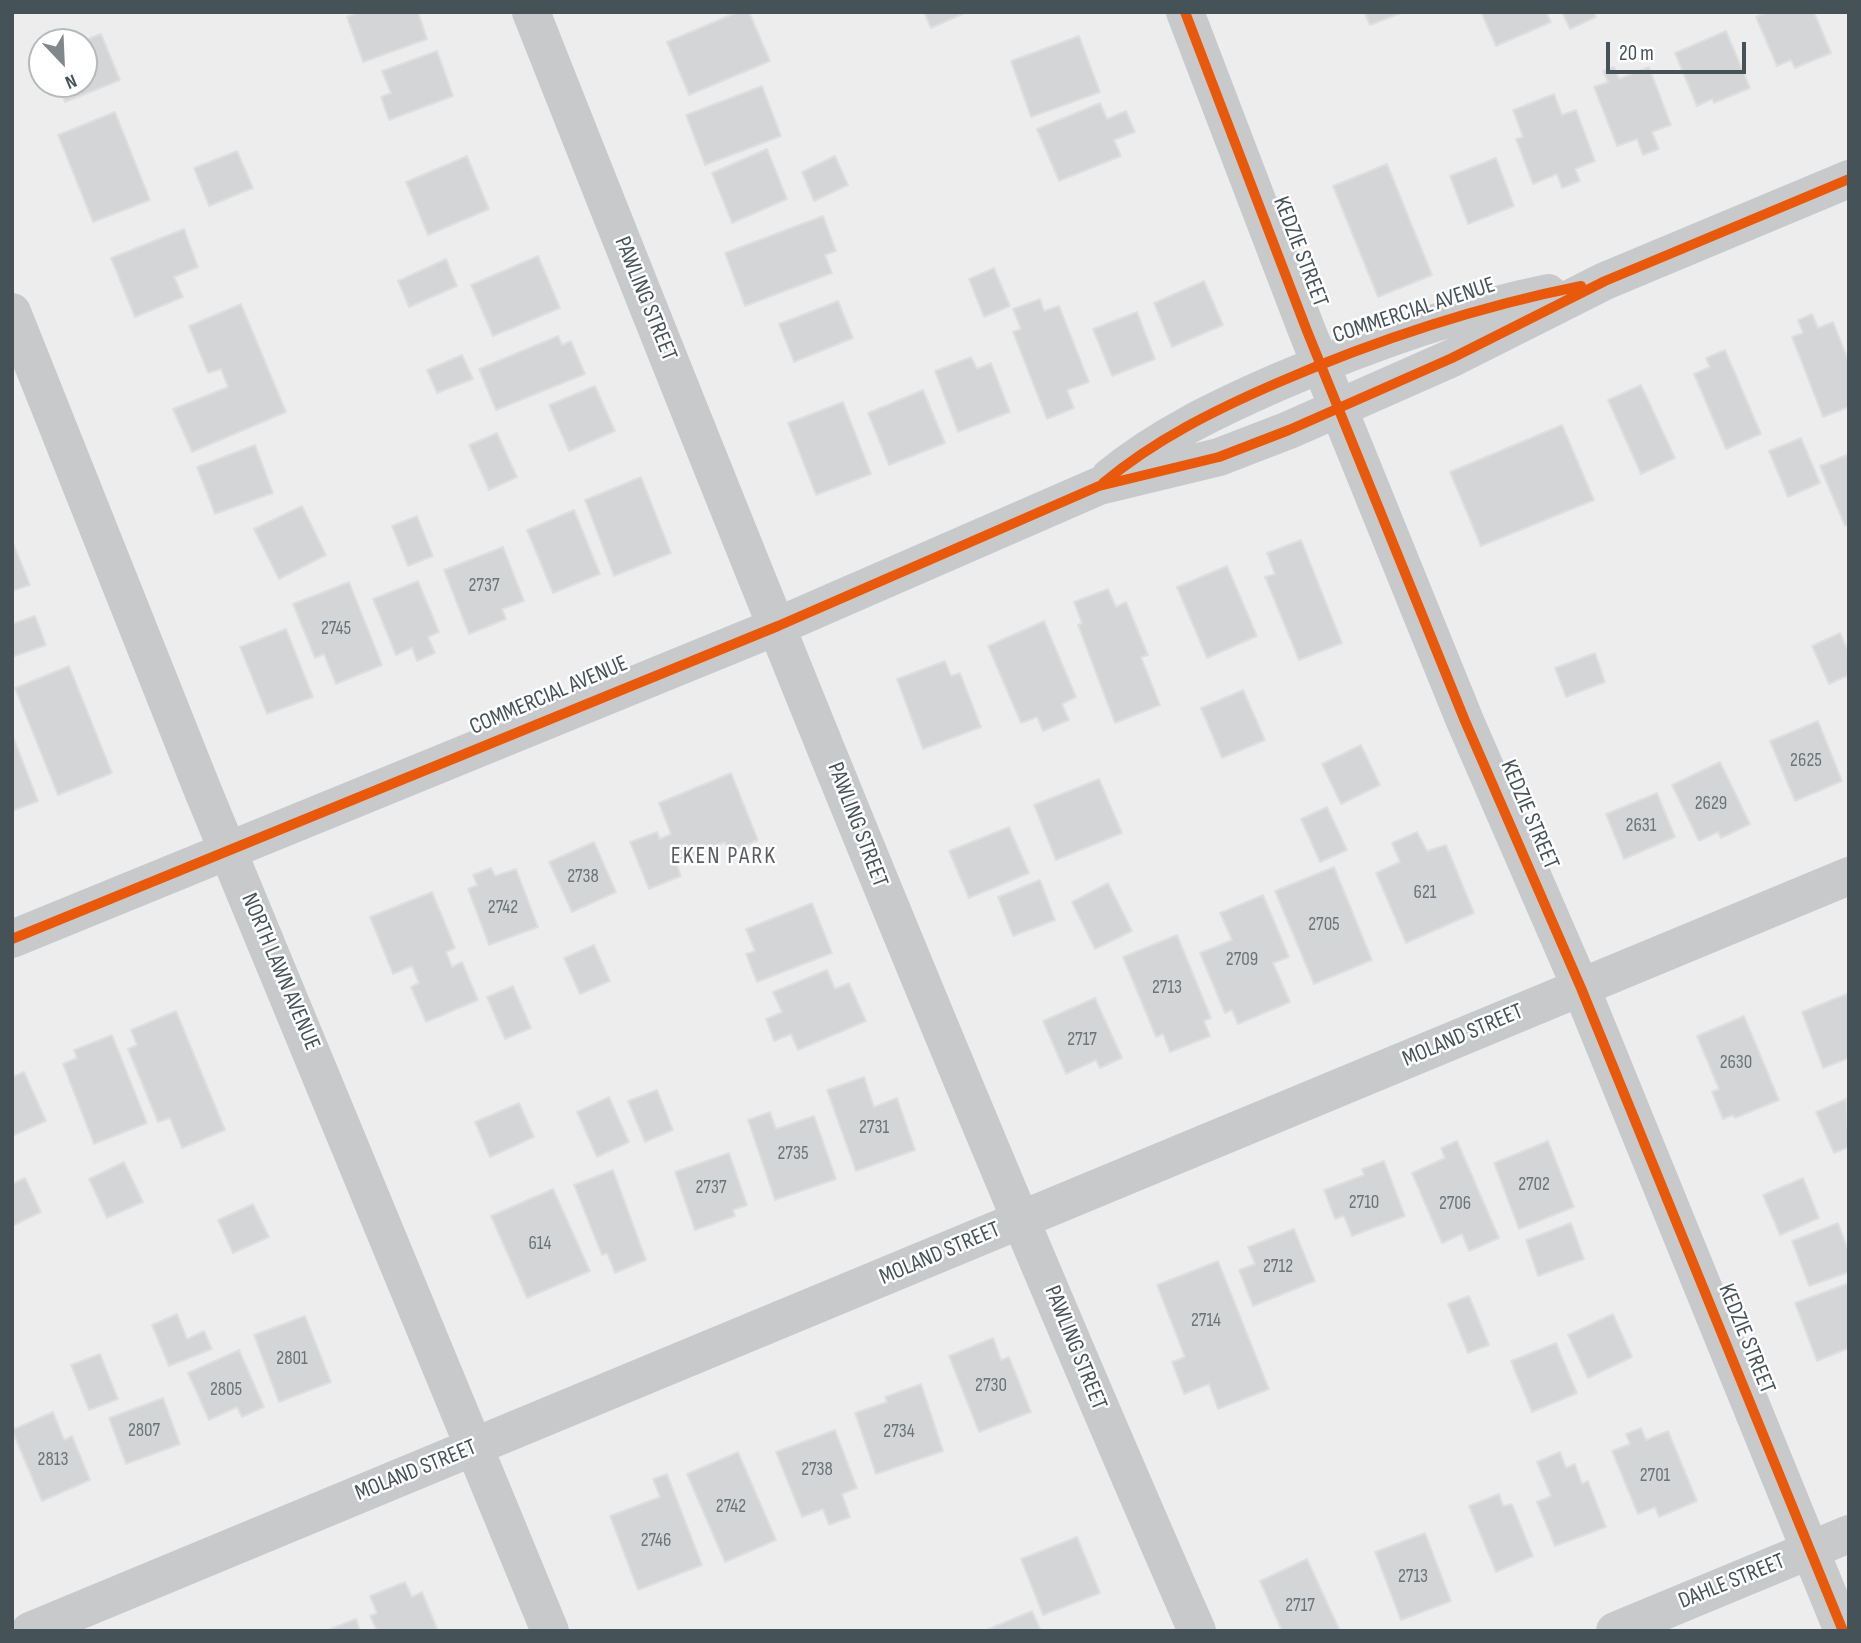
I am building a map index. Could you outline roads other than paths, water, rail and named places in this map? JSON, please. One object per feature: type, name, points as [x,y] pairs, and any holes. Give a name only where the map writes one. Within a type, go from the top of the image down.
[{"type":"street","name":"PAWLING STREET","points":[[531,12],[887,900],[1097,1403],[1197,1631]]},
{"type":"street","name":"KEDZIE STREET","points":[[1185,12],[1321,364],[1465,721],[1581,988],[1843,1631]]},
{"type":"street","name":"COMMERCIAL AVENUE","points":[[12,939],[778,626],[1099,486],[1219,457],[1339,409],[1452,358],[1605,281],[1849,179]]},
{"type":"street","name":"COMMERCIAL AVENUE","points":[[1099,486],[1139,453],[1196,421],[1321,364],[1435,322],[1524,298],[1605,281]]},
{"type":"street","name":"NORTH LAWN AVENUE","points":[[12,312],[229,851],[550,1631]]},
{"type":"street","name":"MOLAND STREET","points":[[30,1631],[1849,876]]},
{"type":"street","name":"DAHLE STREET","points":[[1615,1631],[1849,1534]]},
{"type":"district","name":"EKEN PARK","points":[[724,857]]}]
